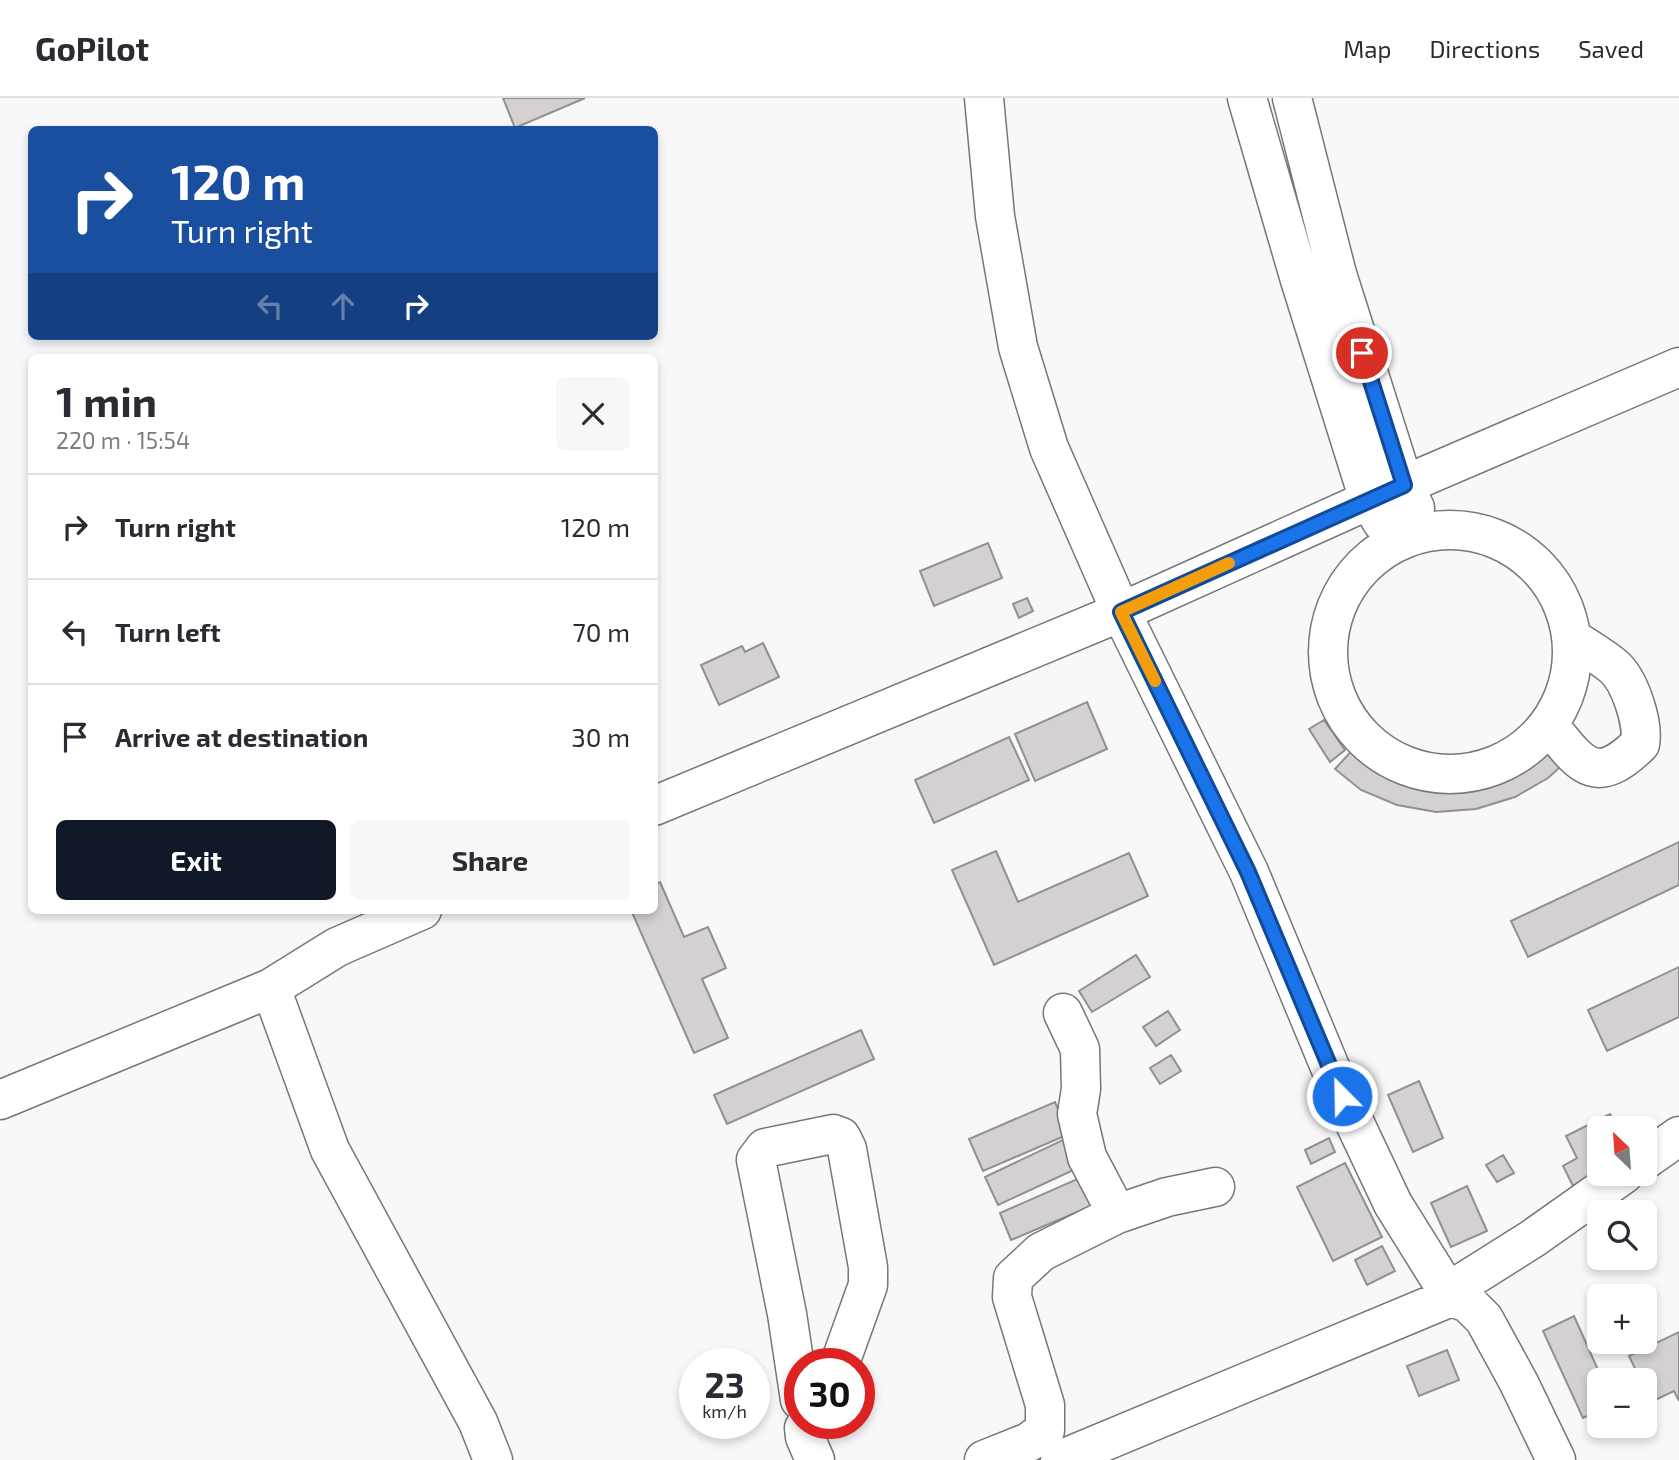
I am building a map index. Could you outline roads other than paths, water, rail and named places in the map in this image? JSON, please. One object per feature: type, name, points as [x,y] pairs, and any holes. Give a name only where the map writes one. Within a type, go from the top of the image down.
[{"type":"street","points":[[984,98],[995,216],[1018,347],[1049,449],[1121,612],[1248,872],[1342,1096],[1393,1205],[1449,1295],[1468,1303],[1484,1319],[1556,1460]]},
{"type":"street","points":[[1247,98],[1300,281],[1369,500],[1410,538]]},
{"type":"street","points":[[1292,98],[1338,274],[1404,485],[1410,538]]},
{"type":"street","points":[[658,804],[1121,612],[1369,500],[1679,367]]},
{"type":"street","points":[[1463,530],[1499,539],[1530,558],[1554,586],[1570,620],[1572,638],[1574,656],[1567,692],[1549,725],[1523,751],[1490,768],[1454,775],[1418,771],[1384,756],[1356,732],[1337,701],[1328,666],[1329,629],[1342,595],[1364,565],[1410,538],[1463,530]]},
{"type":"street","points":[[1549,725],[1576,758],[1594,768],[1603,769],[1616,763],[1640,744],[1642,732],[1623,678],[1616,668],[1572,638]]},
{"type":"street","points":[[0,1100],[271,988],[337,947],[413,914]]},
{"type":"street","points":[[271,988],[330,1150],[478,1422],[493,1460]]},
{"type":"street","points":[[1063,1013],[1080,1049],[1077,1114],[1087,1157],[1117,1214]]},
{"type":"street","points":[[793,1348],[756,1160],[765,1148],[833,1134],[841,1137],[846,1149],[868,1267],[868,1285],[846,1348]]},
{"type":"street","points":[[1657,1152],[1679,1136]]},
{"type":"street","points":[[1060,1460],[1449,1295],[1607,1186]]},
{"type":"street","points":[[984,1460],[1029,1442],[1045,1430],[1045,1405],[1012,1297],[1013,1278],[1041,1252],[1117,1214],[1167,1197],[1215,1187]]}]
